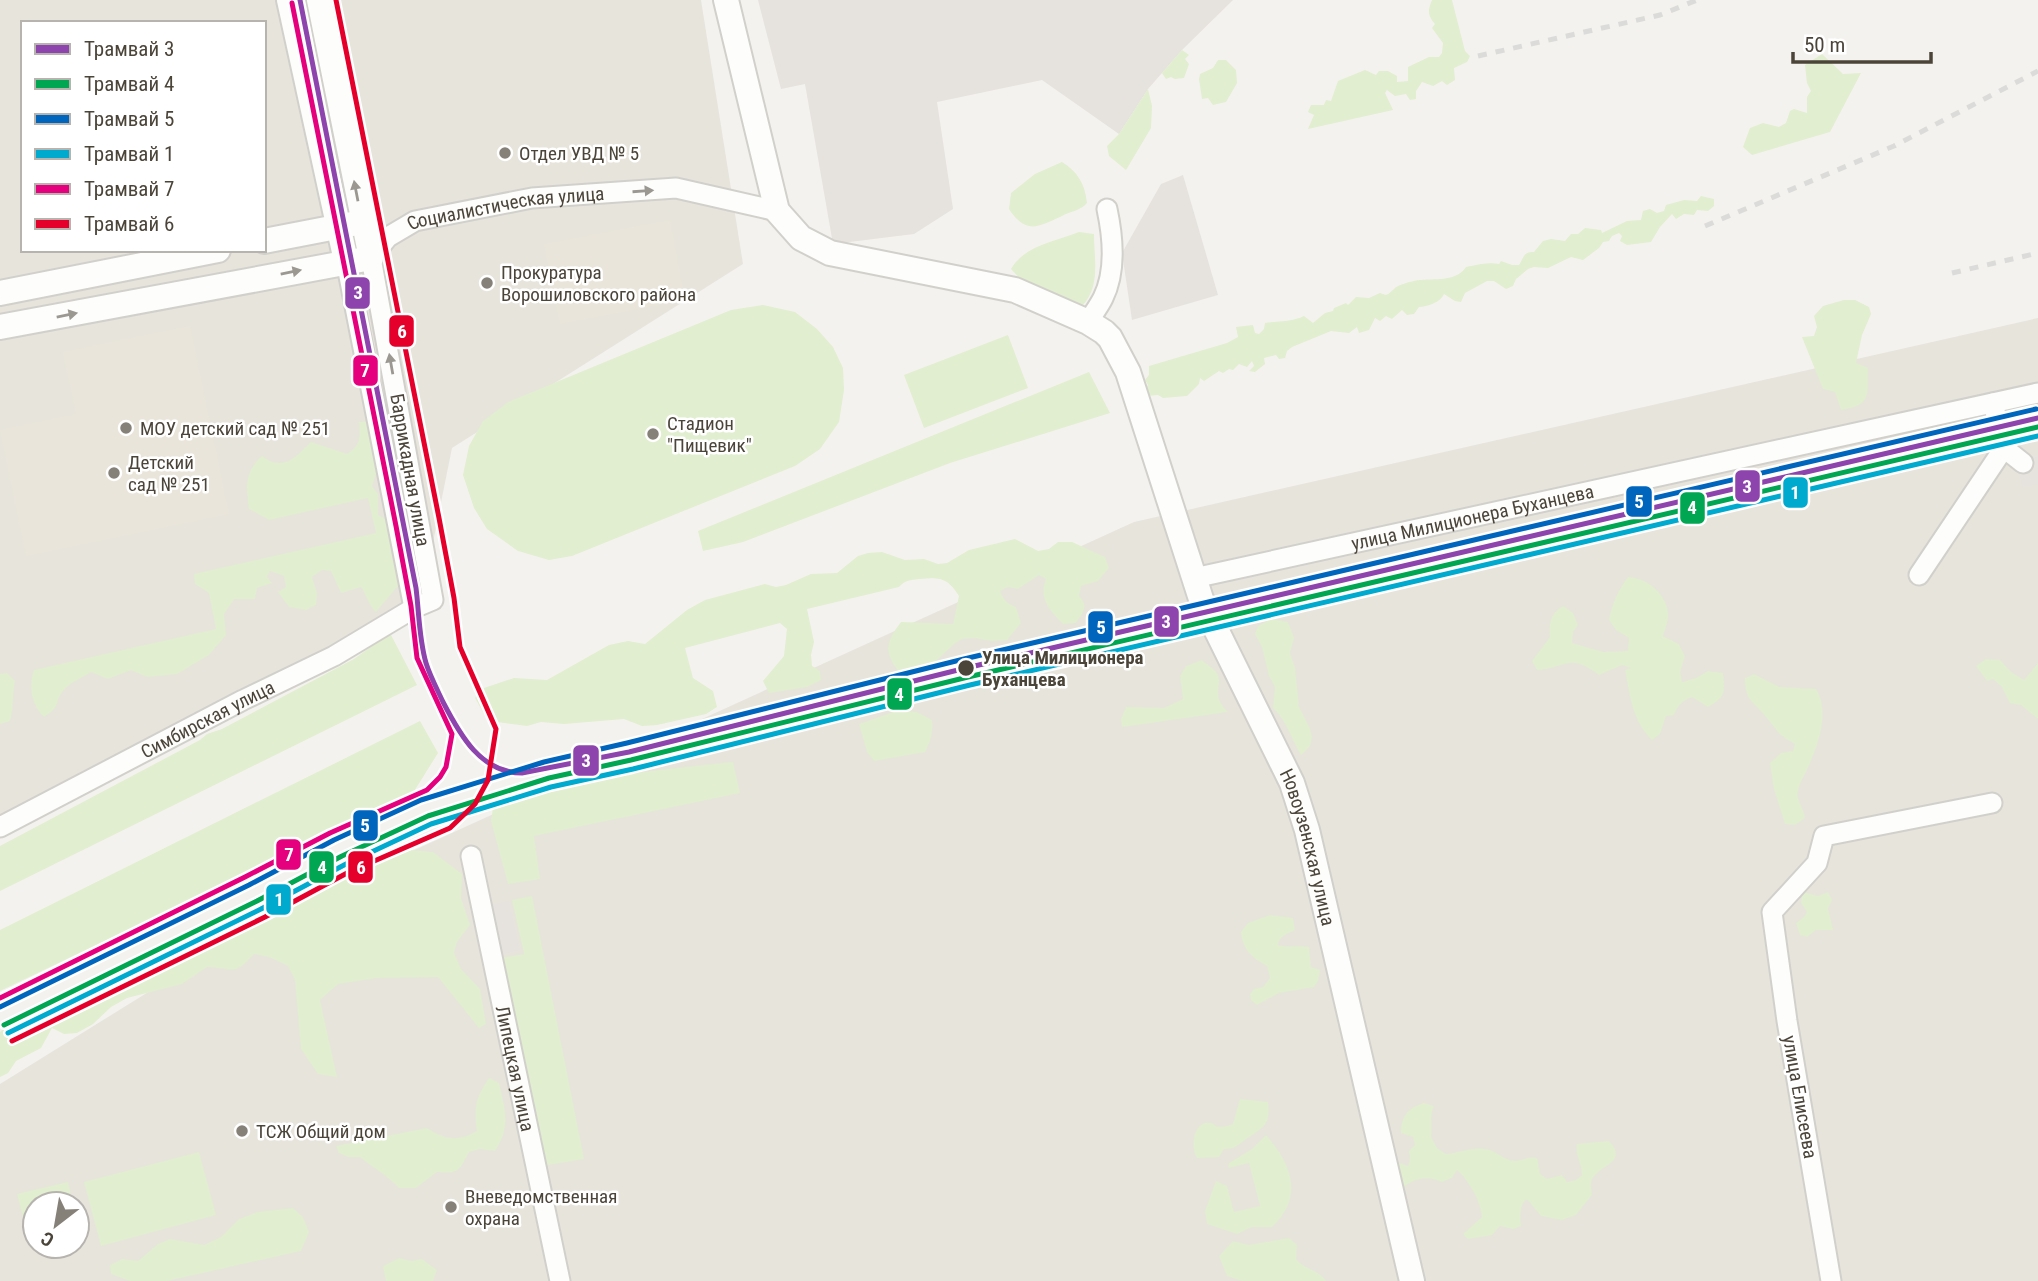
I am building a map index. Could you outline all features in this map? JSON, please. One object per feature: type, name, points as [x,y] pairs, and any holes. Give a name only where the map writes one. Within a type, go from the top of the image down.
[{"type":"street","name":"Баррикадная улица","points":[[289,0],[346,261],[414,608],[433,600],[371,258],[319,0]]},
{"type":"street","points":[[726,0],[777,211]]},
{"type":"street","name":"Социалистическая улица","points":[[371,258],[388,237],[415,221],[532,198],[676,188],[777,211]]},
{"type":"street","points":[[1088,322],[1104,296],[1112,263],[1111,229],[1107,209]]},
{"type":"street","name":"Новоузенская улица","points":[[777,211],[801,237],[830,253],[1015,290],[1088,322],[1110,338],[1128,372],[1201,599],[1292,783],[1307,830],[1412,1281]]},
{"type":"street","points":[[266,241],[363,223]]},
{"type":"street","points":[[0,293],[208,252]]},
{"type":"street","points":[[0,327],[371,258]]},
{"type":"street","name":"улица Милиционера Буханцева","points":[[1195,578],[2038,393]]},
{"type":"street","points":[[1993,403],[2004,448],[2023,463]]},
{"type":"street","points":[[1919,575],[2004,448]]},
{"type":"street","name":"Симбирская улица","points":[[0,827],[243,700],[334,656],[414,608]]},
{"type":"street","name":"улица Елисеева","points":[[1831,1281],[1787,1021],[1772,912],[1817,863],[1824,836],[1992,803]]},
{"type":"street","name":"Липецкая улица","points":[[471,856],[560,1281]]},
{"type":"shaded area","points":[[0,0],[701,0],[743,264],[452,448],[420,607],[0,823]]},
{"type":"shaded area","points":[[758,0],[1233,0],[1182,50],[1148,89],[1119,134],[1042,80],[937,102],[953,209],[914,234],[833,244],[805,84],[781,89]]},
{"type":"shaded area","points":[[1183,175],[1218,295],[1132,320],[1122,253],[1161,184]]},
{"type":"shaded area","points":[[670,220],[685,300],[560,324],[544,244]]},
{"type":"shaded area","points":[[2038,318],[2038,1281],[0,1281],[0,1084],[274,914],[1134,522]]},
{"type":"shaded area","name":"Детский сад № 251","points":[[190,326],[229,514],[26,556],[0,430],[76,414],[63,352]]},
{"type":"shaded area","points":[[2038,456],[2038,484],[2022,487],[2017,460]]},
{"type":"shaded area","points":[[509,901],[520,950],[496,956],[486,906]]},
{"type":"green space","points":[[1432,0],[1452,0],[1465,51],[1470,56],[1467,62],[1454,68],[1455,80],[1447,85],[1442,81],[1433,86],[1422,82],[1416,91],[1416,99],[1410,100],[1406,94],[1395,96],[1387,90],[1385,93],[1393,110],[1308,129],[1314,115],[1308,112],[1311,105],[1324,105],[1326,100],[1331,101],[1338,81],[1365,70],[1376,75],[1379,71],[1388,71],[1397,76],[1397,82],[1408,81],[1408,67],[1429,57],[1439,57],[1443,43],[1432,28],[1435,24],[1429,12]]},
{"type":"green space","points":[[1182,50],[1189,55],[1185,59],[1189,64],[1184,78],[1166,79],[1162,73]]},
{"type":"green space","points":[[1822,54],[1843,74],[1861,73],[1830,132],[1752,155],[1743,147],[1750,128],[1763,123],[1779,127],[1786,123],[1790,111],[1794,109],[1807,113],[1807,97],[1811,91],[1805,65]]},
{"type":"green space","points":[[1218,60],[1226,60],[1236,70],[1237,83],[1226,102],[1213,105],[1208,98],[1202,99],[1199,79],[1200,74],[1213,68]]},
{"type":"green space","points":[[1148,89],[1152,106],[1151,128],[1126,170],[1109,156],[1107,146],[1119,134]]},
{"type":"green space","points":[[1062,162],[1080,179],[1087,203],[1039,225],[1027,226],[1021,223],[1009,209],[1011,193],[1035,174]]},
{"type":"green space","points":[[1701,196],[1714,199],[1714,206],[1708,211],[1697,210],[1694,215],[1684,214],[1676,219],[1672,214],[1651,242],[1627,245],[1620,241],[1622,236],[1619,233],[1603,242],[1583,260],[1571,257],[1548,268],[1528,269],[1516,279],[1513,286],[1506,289],[1494,281],[1487,281],[1465,293],[1461,302],[1444,294],[1433,304],[1419,307],[1414,314],[1407,315],[1402,310],[1392,319],[1386,316],[1380,321],[1375,318],[1369,330],[1359,333],[1357,327],[1349,333],[1331,331],[1292,347],[1285,358],[1279,359],[1276,355],[1264,358],[1265,364],[1255,372],[1249,371],[1254,366],[1252,361],[1247,367],[1239,364],[1233,370],[1229,369],[1223,373],[1219,371],[1204,381],[1200,378],[1199,384],[1187,396],[1146,396],[1148,385],[1145,380],[1149,375],[1149,366],[1227,343],[1238,337],[1236,327],[1253,325],[1255,333],[1259,334],[1265,323],[1304,316],[1313,323],[1334,308],[1346,303],[1348,305],[1356,297],[1369,298],[1380,293],[1386,295],[1409,282],[1449,278],[1466,267],[1499,264],[1501,261],[1519,265],[1526,254],[1534,252],[1543,241],[1565,241],[1571,234],[1578,234],[1585,228],[1601,230],[1602,233],[1627,221],[1641,220],[1643,211],[1650,209],[1657,213],[1664,211],[1666,205],[1684,200],[1697,201]]},
{"type":"green space","points":[[1079,232],[1094,234],[1094,281],[1082,306],[1026,285],[1011,269],[1032,249]]},
{"type":"green space","points":[[1855,300],[1869,307],[1871,314],[1862,335],[1856,363],[1868,368],[1866,397],[1859,405],[1841,410],[1835,392],[1823,389],[1802,337],[1814,336],[1817,327],[1814,316],[1823,306]]},
{"type":"green space","name":"Стадион \"Пищевик\"","points":[[763,305],[795,312],[817,329],[833,347],[843,368],[844,390],[839,422],[820,449],[795,466],[572,556],[549,560],[518,551],[487,529],[474,508],[463,475],[469,446],[483,421],[508,402],[731,310]]},
{"type":"green space","points":[[1008,335],[1028,388],[924,428],[904,375]]},
{"type":"green space","points":[[1089,372],[1110,413],[950,463],[743,542],[703,551],[698,531]]},
{"type":"green space","points":[[368,421],[380,462],[372,486],[378,494],[378,515],[391,522],[402,581],[376,612],[361,587],[341,593],[331,571],[322,570],[312,577],[317,593],[316,605],[306,610],[289,607],[278,592],[286,587],[284,576],[270,571],[267,577],[272,583],[257,588],[255,599],[234,599],[224,614],[226,635],[209,655],[177,674],[147,677],[131,670],[108,679],[91,672],[66,688],[56,707],[44,717],[34,702],[31,689],[34,670],[216,629],[209,593],[195,584],[194,574],[376,533],[368,498],[269,520],[249,509],[247,494],[249,474],[262,456],[270,461],[283,463],[294,458],[311,442],[347,454],[359,441],[359,422]]},
{"type":"green space","points":[[1015,539],[1038,551],[1049,549],[1058,542],[1072,542],[1105,557],[1109,568],[1098,581],[1081,586],[1079,596],[1084,603],[1084,609],[1076,623],[1063,624],[1050,609],[1043,593],[1046,579],[1039,575],[1018,589],[1008,587],[1000,591],[1006,601],[1016,607],[1021,623],[1007,640],[962,639],[935,662],[899,672],[890,658],[888,647],[901,622],[953,624],[959,596],[951,585],[943,580],[913,580],[899,587],[807,609],[814,642],[812,666],[820,671],[821,680],[807,687],[769,693],[763,681],[784,656],[787,629],[780,623],[685,648],[693,678],[713,691],[717,707],[706,714],[657,725],[642,726],[624,719],[564,724],[541,722],[527,726],[497,722],[484,714],[475,698],[481,689],[514,678],[547,680],[609,645],[628,641],[645,644],[687,610],[705,600],[765,584],[776,587],[786,585],[811,574],[837,573],[858,556],[868,553],[882,552],[905,560],[924,559],[938,564],[947,563],[969,550]]},
{"type":"green space","points":[[1628,577],[1642,580],[1664,599],[1668,616],[1663,636],[1679,644],[1685,656],[1680,672],[1682,682],[1708,671],[1723,673],[1724,689],[1718,700],[1708,707],[1692,697],[1686,700],[1674,715],[1666,716],[1660,734],[1652,740],[1640,725],[1633,707],[1625,670],[1631,668],[1622,665],[1599,675],[1581,664],[1574,663],[1537,670],[1532,661],[1550,637],[1550,623],[1563,606],[1573,613],[1578,625],[1573,632],[1572,643],[1603,652],[1628,651],[1629,638],[1616,630],[1609,620],[1616,597]]},
{"type":"green space","points":[[1271,619],[1288,622],[1294,638],[1290,653],[1295,668],[1299,707],[1312,737],[1310,746],[1301,755],[1285,724],[1273,708],[1275,687],[1255,634],[1258,626]]},
{"type":"green space","points":[[390,633],[417,685],[0,891],[0,846],[207,734],[222,729],[354,659]]},
{"type":"green space","points":[[1986,659],[2000,660],[2011,672],[2024,680],[2038,663],[2038,719],[2021,705],[2010,703],[2002,687],[1993,679],[1987,681],[1976,666]]},
{"type":"green space","points":[[1202,660],[1215,670],[1218,676],[1219,700],[1228,712],[1122,727],[1121,719],[1126,707],[1164,708],[1183,699],[1180,676],[1186,666]]},
{"type":"green space","points":[[7,673],[15,681],[12,711],[10,721],[0,724],[0,674]]},
{"type":"green space","points":[[1754,674],[1779,687],[1816,689],[1820,698],[1821,730],[1798,791],[1805,818],[1795,825],[1785,824],[1774,789],[1770,763],[1781,753],[1793,751],[1795,744],[1778,732],[1748,696],[1745,678]]},
{"type":"green space","points":[[899,710],[917,712],[932,720],[927,748],[925,752],[874,761],[867,752],[859,724]]},
{"type":"green space","points":[[420,721],[438,753],[413,793],[0,991],[0,930]]},
{"type":"green space","points":[[733,762],[740,793],[534,836],[540,879],[508,884],[491,821],[494,802],[583,781]]},
{"type":"green space","points":[[411,850],[433,852],[462,874],[461,898],[470,925],[457,942],[454,953],[461,969],[480,989],[486,1024],[479,1028],[438,977],[377,978],[338,984],[320,1000],[337,1077],[318,1074],[301,1049],[295,980],[288,966],[269,957],[254,954],[242,966],[233,970],[207,967],[182,984],[127,998],[77,1033],[64,1034],[52,1028],[41,1048],[16,1061],[8,1073],[0,1077],[0,1032],[16,1017],[348,859],[380,859]]},
{"type":"green space","points":[[1803,892],[1818,896],[1828,892],[1832,900],[1828,908],[1833,930],[1816,930],[1807,937],[1800,935],[1796,923],[1807,912],[1801,903]]},
{"type":"green space","points":[[532,896],[584,1159],[542,1166],[501,958],[524,954],[512,900]]},
{"type":"green space","points":[[1270,915],[1293,918],[1295,930],[1282,937],[1278,945],[1309,947],[1311,967],[1320,970],[1314,987],[1279,993],[1257,1005],[1251,1000],[1250,994],[1254,989],[1263,987],[1270,978],[1267,966],[1252,956],[1246,948],[1241,932],[1248,923]]},
{"type":"green space","points":[[489,1078],[499,1083],[505,1110],[505,1126],[500,1143],[495,1151],[480,1149],[469,1152],[454,1172],[437,1172],[416,1188],[399,1188],[360,1157],[348,1157],[339,1153],[336,1146],[427,1128],[452,1138],[477,1131],[477,1103]]},
{"type":"green space","points":[[1240,1099],[1268,1102],[1265,1124],[1237,1146],[1224,1149],[1219,1157],[1197,1158],[1194,1141],[1197,1130],[1205,1123],[1220,1127],[1233,1124]]},
{"type":"green space","points":[[1424,1103],[1434,1106],[1431,1137],[1437,1148],[1446,1154],[1480,1149],[1489,1150],[1511,1161],[1537,1158],[1540,1174],[1547,1179],[1562,1175],[1567,1182],[1582,1175],[1577,1144],[1609,1141],[1616,1155],[1614,1160],[1594,1177],[1591,1184],[1592,1195],[1576,1215],[1562,1220],[1541,1216],[1527,1199],[1521,1208],[1521,1226],[1513,1229],[1500,1226],[1492,1235],[1468,1239],[1463,1234],[1482,1217],[1474,1192],[1457,1170],[1452,1178],[1442,1182],[1421,1179],[1402,1188],[1393,1174],[1399,1163],[1408,1166],[1409,1151],[1415,1145],[1413,1137],[1401,1133],[1404,1118],[1414,1107]]},
{"type":"green space","points":[[1266,1135],[1282,1157],[1291,1181],[1288,1204],[1282,1216],[1272,1227],[1252,1227],[1237,1234],[1207,1224],[1205,1211],[1216,1181],[1227,1186],[1234,1212],[1260,1206],[1249,1163],[1228,1168],[1229,1163],[1252,1149]]},
{"type":"green space","points":[[199,1152],[216,1215],[101,1246],[91,1208],[91,1190],[86,1190],[84,1182]]},
{"type":"green space","points":[[68,1182],[70,1190],[34,1190]]},
{"type":"green space","points":[[21,1193],[21,1210],[17,1194]]},
{"type":"green space","points":[[293,1208],[303,1217],[309,1232],[301,1251],[167,1281],[130,1281],[111,1274],[110,1265],[122,1259],[138,1261],[158,1244],[170,1239],[204,1245],[221,1237],[239,1219],[257,1212]]},
{"type":"green space","points":[[1289,1238],[1297,1245],[1296,1259],[1326,1281],[1242,1281],[1227,1276],[1219,1256],[1233,1241],[1249,1245]]},
{"type":"green space","points":[[399,1258],[411,1261],[422,1259],[437,1270],[433,1281],[386,1281],[383,1266]]},
{"type":"railway","points":[[1478,56],[1660,15],[1697,0]]},
{"type":"railway","points":[[1705,226],[1894,146],[2038,71]]},
{"type":"railway","points":[[1952,273],[2038,253]]},
{"type":"tram line","name":"3","points":[[300,0],[416,588],[426,663],[443,702],[465,739],[483,759],[508,771],[522,773],[629,752],[966,668],[2038,418]]},
{"type":"tram line","name":"6","points":[[12,1041],[265,917],[349,872],[450,828],[475,804],[488,780],[496,729],[460,647],[439,518],[336,0]]},
{"type":"tram line","name":"7","points":[[0,998],[330,833],[427,790],[446,767],[452,734],[417,658],[411,606],[396,526],[292,3]]},
{"type":"tram line","name":"5","points":[[0,1007],[249,885],[334,840],[421,800],[544,762],[964,659],[2036,409]]},
{"type":"tram line","name":"4","points":[[4,1025],[257,901],[342,856],[428,816],[549,778],[968,677],[2038,427]]},
{"type":"tram line","name":"1","points":[[8,1033],[431,824],[551,787],[970,685],[2038,436]]},
{"type":"place","name":"Отдел УВД № 5","points":[[505,153]]},
{"type":"place","name":"Прокуратура Ворошиловского района","points":[[487,283]]},
{"type":"place","name":"МОУ детский сад № 251","points":[[126,428]]},
{"type":"place","name":"Стадион \"Пищевик\"","points":[[653,434]]},
{"type":"place","name":"Детский сад № 251","points":[[114,473]]},
{"type":"place","name":"Улица Милиционера Буханцева","points":[[966,668]]},
{"type":"place","name":"ТСЖ Общий дом","points":[[242,1131]]},
{"type":"place","name":"Вневедомственная охрана","points":[[451,1207]]}]
